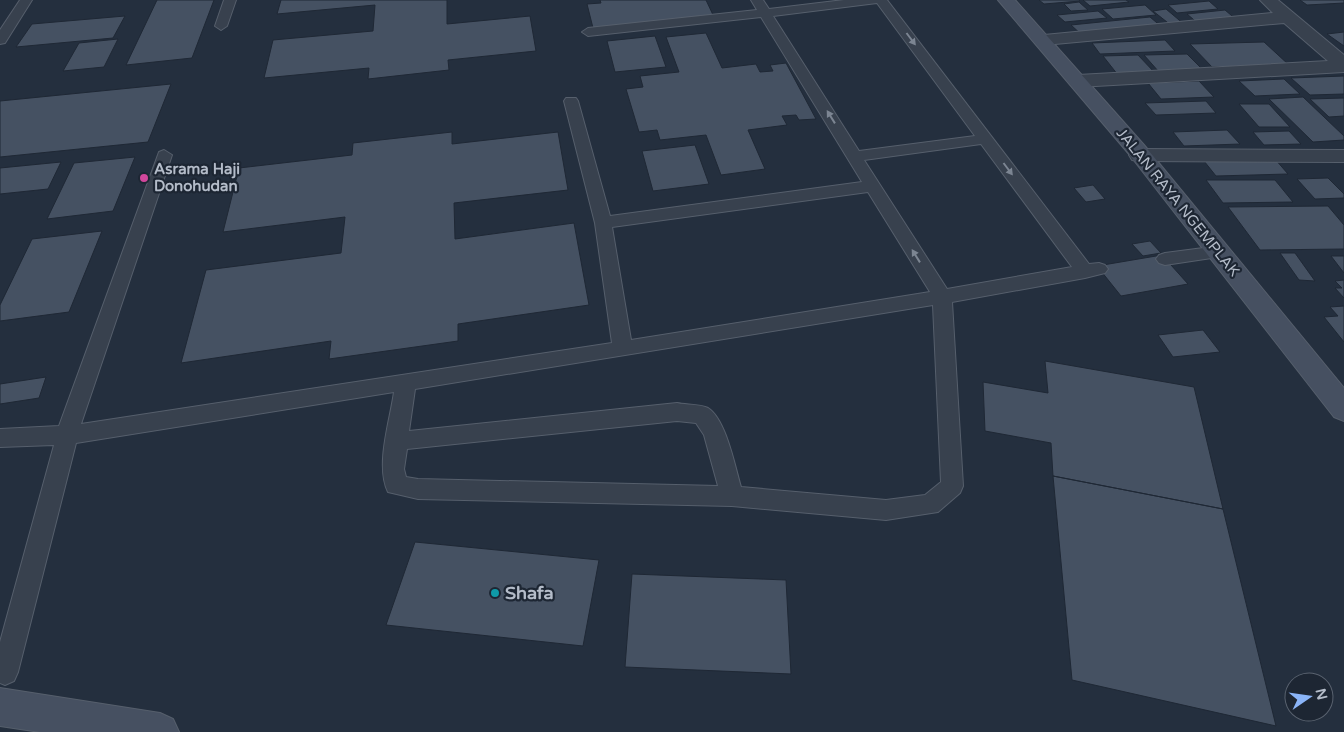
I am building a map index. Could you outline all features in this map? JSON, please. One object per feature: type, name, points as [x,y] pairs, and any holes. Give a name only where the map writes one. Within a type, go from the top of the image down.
[{"type":"main road","name":"JALAN RAYA NGEMPLAK","points":[[1006,0],[1044,40],[1140,155],[1344,409]]},
{"type":"main road","points":[[2,689],[160,732]]},
{"type":"street","points":[[1268,0],[1344,65]]},
{"type":"street","points":[[1044,40],[1289,17]]},
{"type":"street","points":[[1078,81],[1344,65]]},
{"type":"street","points":[[1140,155],[1344,156]]},
{"type":"lane","points":[[0,40],[26,0]]},
{"type":"lane","points":[[221,26],[230,0]]},
{"type":"lane","points":[[588,32],[761,7],[876,0]]},
{"type":"lane","points":[[0,438],[67,435],[942,297],[1092,270],[985,139],[881,0]]},
{"type":"lane","points":[[406,382],[394,469],[396,485],[418,489],[732,496],[886,510],[930,505],[952,486],[942,297],[856,156],[761,7]]},
{"type":"lane","points":[[571,102],[603,223],[623,348]]},
{"type":"lane","points":[[856,156],[985,139]]},
{"type":"lane","points":[[2,689],[67,435],[164,155]]},
{"type":"lane","points":[[603,223],[873,186]]},
{"type":"lane","points":[[1165,259],[1219,252]]},
{"type":"lane","points":[[398,441],[676,412],[702,415],[714,432],[732,496]]},
{"type":"building","points":[[157,0],[214,0],[192,58],[126,65]]},
{"type":"building","points":[[281,0],[447,0],[447,24],[530,16],[536,51],[448,60],[449,70],[368,79],[369,68],[264,78],[273,40],[373,31],[375,5],[277,14]]},
{"type":"building","points":[[600,0],[706,0],[714,17],[593,28],[587,4],[601,3]]},
{"type":"building","points":[[1039,0],[1079,0],[1080,1],[1044,4]]},
{"type":"building","points":[[1083,0],[1126,0],[1129,2],[1090,6]]},
{"type":"building","points":[[1300,0],[1344,0],[1344,3],[1307,5]]},
{"type":"building","points":[[1209,1],[1218,9],[1177,13],[1168,5]]},
{"type":"building","points":[[1079,2],[1088,10],[1071,11],[1064,4]]},
{"type":"building","points":[[1145,5],[1156,15],[1113,19],[1102,9]]},
{"type":"building","points":[[1166,9],[1185,25],[1172,26],[1153,11]]},
{"type":"building","points":[[1225,10],[1238,21],[1200,25],[1187,14]]},
{"type":"building","points":[[1098,11],[1107,18],[1065,22],[1057,15]]},
{"type":"building","points":[[125,16],[113,38],[16,47],[32,24]]},
{"type":"building","points":[[1150,17],[1163,28],[1083,36],[1071,25]]},
{"type":"building","points":[[1344,32],[1344,46],[1327,34]]},
{"type":"building","points":[[706,33],[722,68],[756,64],[760,72],[773,71],[770,65],[786,63],[816,119],[799,120],[796,115],[782,116],[787,125],[748,130],[765,169],[721,175],[706,135],[660,140],[657,130],[639,132],[626,89],[643,87],[640,76],[679,72],[666,37]]},
{"type":"building","points":[[655,36],[666,67],[615,72],[607,41]]},
{"type":"building","points":[[118,39],[104,67],[63,71],[79,43]]},
{"type":"building","points":[[1165,40],[1175,51],[1100,54],[1092,43]]},
{"type":"building","points":[[1264,42],[1289,65],[1212,67],[1190,44]]},
{"type":"building","points":[[1187,54],[1203,70],[1159,72],[1144,55]]},
{"type":"building","points":[[1138,55],[1155,73],[1118,75],[1103,56]]},
{"type":"building","points":[[1344,76],[1344,94],[1310,95],[1291,78]]},
{"type":"building","points":[[1284,79],[1300,94],[1255,96],[1239,81]]},
{"type":"building","points":[[1199,81],[1214,97],[1161,99],[1148,83]]},
{"type":"building","points":[[171,84],[148,142],[0,157],[0,101]]},
{"type":"building","points":[[1303,97],[1344,136],[1344,140],[1313,142],[1269,99]]},
{"type":"building","points":[[1344,98],[1344,116],[1329,117],[1310,99]]},
{"type":"building","points":[[1206,101],[1216,113],[1156,115],[1145,103]]},
{"type":"building","points":[[1239,104],[1269,104],[1290,127],[1259,127]]},
{"type":"building","points":[[1227,130],[1240,144],[1184,146],[1173,132]]},
{"type":"building","points":[[1289,131],[1301,144],[1264,145],[1253,132]]},
{"type":"building","points":[[452,132],[452,144],[558,132],[568,190],[454,203],[455,239],[574,223],[589,305],[458,324],[458,341],[329,359],[331,341],[181,363],[206,270],[341,253],[345,217],[223,232],[239,168],[352,155],[353,143]]},
{"type":"building","points":[[695,145],[709,184],[653,191],[642,151]]},
{"type":"building","points":[[135,157],[113,211],[47,219],[74,163]]},
{"type":"building","points":[[1275,159],[1288,174],[1216,176],[1204,161]]},
{"type":"building","points":[[61,162],[48,189],[0,194],[0,168]]},
{"type":"building","points":[[1328,178],[1344,194],[1344,198],[1315,199],[1297,179]]},
{"type":"building","points":[[1206,180],[1275,180],[1293,202],[1223,203]]},
{"type":"building","points":[[1093,185],[1105,199],[1086,202],[1074,188]]},
{"type":"building","points":[[1328,206],[1344,225],[1344,249],[1260,250],[1228,207]]},
{"type":"building","points":[[102,231],[69,312],[0,321],[0,305],[32,239]]},
{"type":"building","points":[[1150,241],[1161,253],[1143,256],[1132,244]]},
{"type":"building","points":[[1280,253],[1295,253],[1315,281],[1299,280]]},
{"type":"building","points":[[1162,255],[1188,284],[1121,296],[1097,266]]},
{"type":"building","points":[[1331,256],[1344,256],[1344,273]]},
{"type":"building","points":[[1344,280],[1344,298],[1335,288],[1342,288],[1335,281]]},
{"type":"building","points":[[1344,306],[1344,342],[1324,317],[1338,316],[1330,307]]},
{"type":"building","points":[[1203,330],[1220,352],[1173,357],[1158,335]]},
{"type":"building","points":[[1045,361],[1194,387],[1223,509],[1053,476],[1051,443],[985,431],[983,382],[1048,393]]},
{"type":"building","points":[[46,377],[39,398],[0,404],[0,384]]},
{"type":"building","points":[[1053,476],[1223,509],[1276,726],[1072,680]]},
{"type":"building","name":"Shafa","points":[[415,542],[599,560],[583,646],[386,625]]},
{"type":"building","points":[[632,574],[786,580],[791,674],[625,667]]},
{"type":"place","name":"Asrama Haji Donohudan","points":[[144,178]]},
{"type":"place","name":"Shafa","points":[[495,593]]}]
